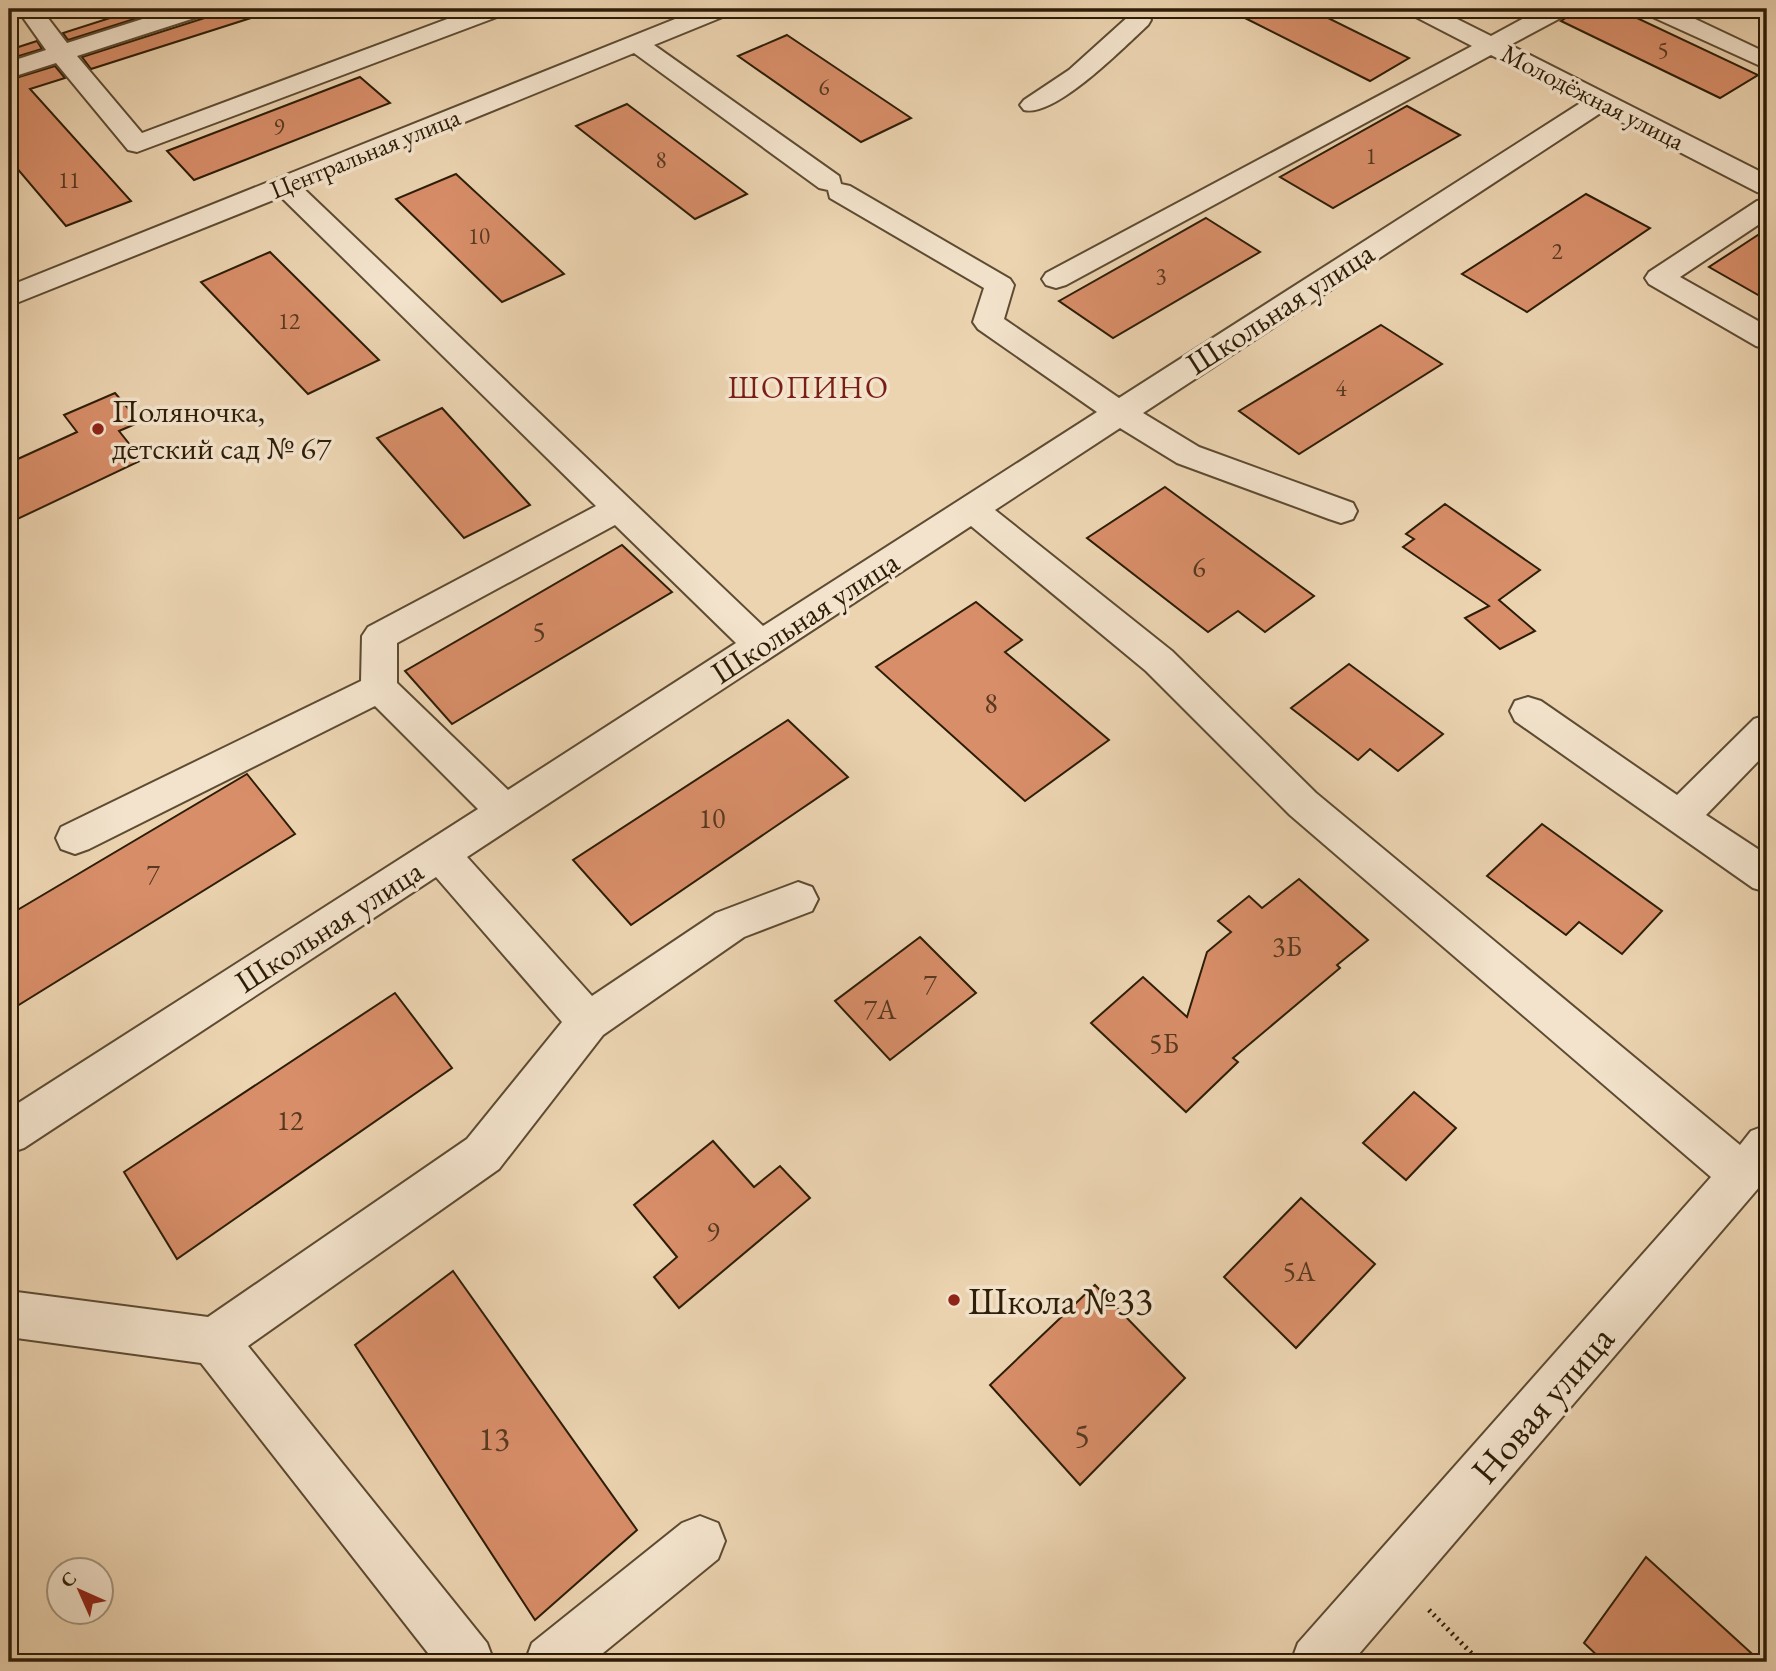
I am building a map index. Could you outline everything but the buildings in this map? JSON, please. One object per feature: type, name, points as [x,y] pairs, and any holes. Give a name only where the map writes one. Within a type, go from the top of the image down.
[{"type":"street","points":[[29,9],[61,53],[137,144],[496,9]]},
{"type":"street","points":[[9,70],[198,9]]},
{"type":"street","name":"Центральная улица","points":[[9,297],[636,43],[658,23],[721,9]]},
{"type":"street","points":[[1033,105],[1078,75],[1129,14],[1164,9]]},
{"type":"street","name":"Молодёжная улица","points":[[1419,9],[1767,186]]},
{"type":"street","points":[[1056,279],[1559,9]]},
{"type":"street","points":[[1655,9],[1767,62]]},
{"type":"street","points":[[636,43],[834,187],[1000,285],[988,322],[1119,413],[1188,455],[1341,511]]},
{"type":"street","name":"Школьная улица","points":[[9,1133],[1601,101]]},
{"type":"street","points":[[285,185],[761,646]]},
{"type":"street","points":[[1767,207],[1659,278],[1767,339]]},
{"type":"street","points":[[9,268],[59,276]]},
{"type":"street","points":[[505,811],[379,688],[380,636],[619,508]]},
{"type":"street","points":[[972,509],[1159,661],[1303,804],[1755,1161]]},
{"type":"street","points":[[75,838],[379,688]]},
{"type":"street","points":[[1528,711],[1767,876]]},
{"type":"street","points":[[1678,817],[1767,729]]},
{"type":"street","points":[[440,854],[588,1022]]},
{"type":"street","points":[[9,1314],[214,1341],[483,1154],[588,1022],[730,925],[798,899]]},
{"type":"street","name":"Новая улица","points":[[1317,1662],[1755,1161]]},
{"type":"street","points":[[214,1341],[468,1662]]},
{"type":"street","points":[[551,1662],[700,1541]]},
{"type":"path","points":[[1394,1575],[1480,1662]]},
{"type":"place","name":"Поляночка, детский сад № 67","points":[[98,429]]},
{"type":"place","name":"Школа №33","points":[[954,1300]]},
{"type":"district","name":"ШОПИНО","points":[[809,387]]}]
